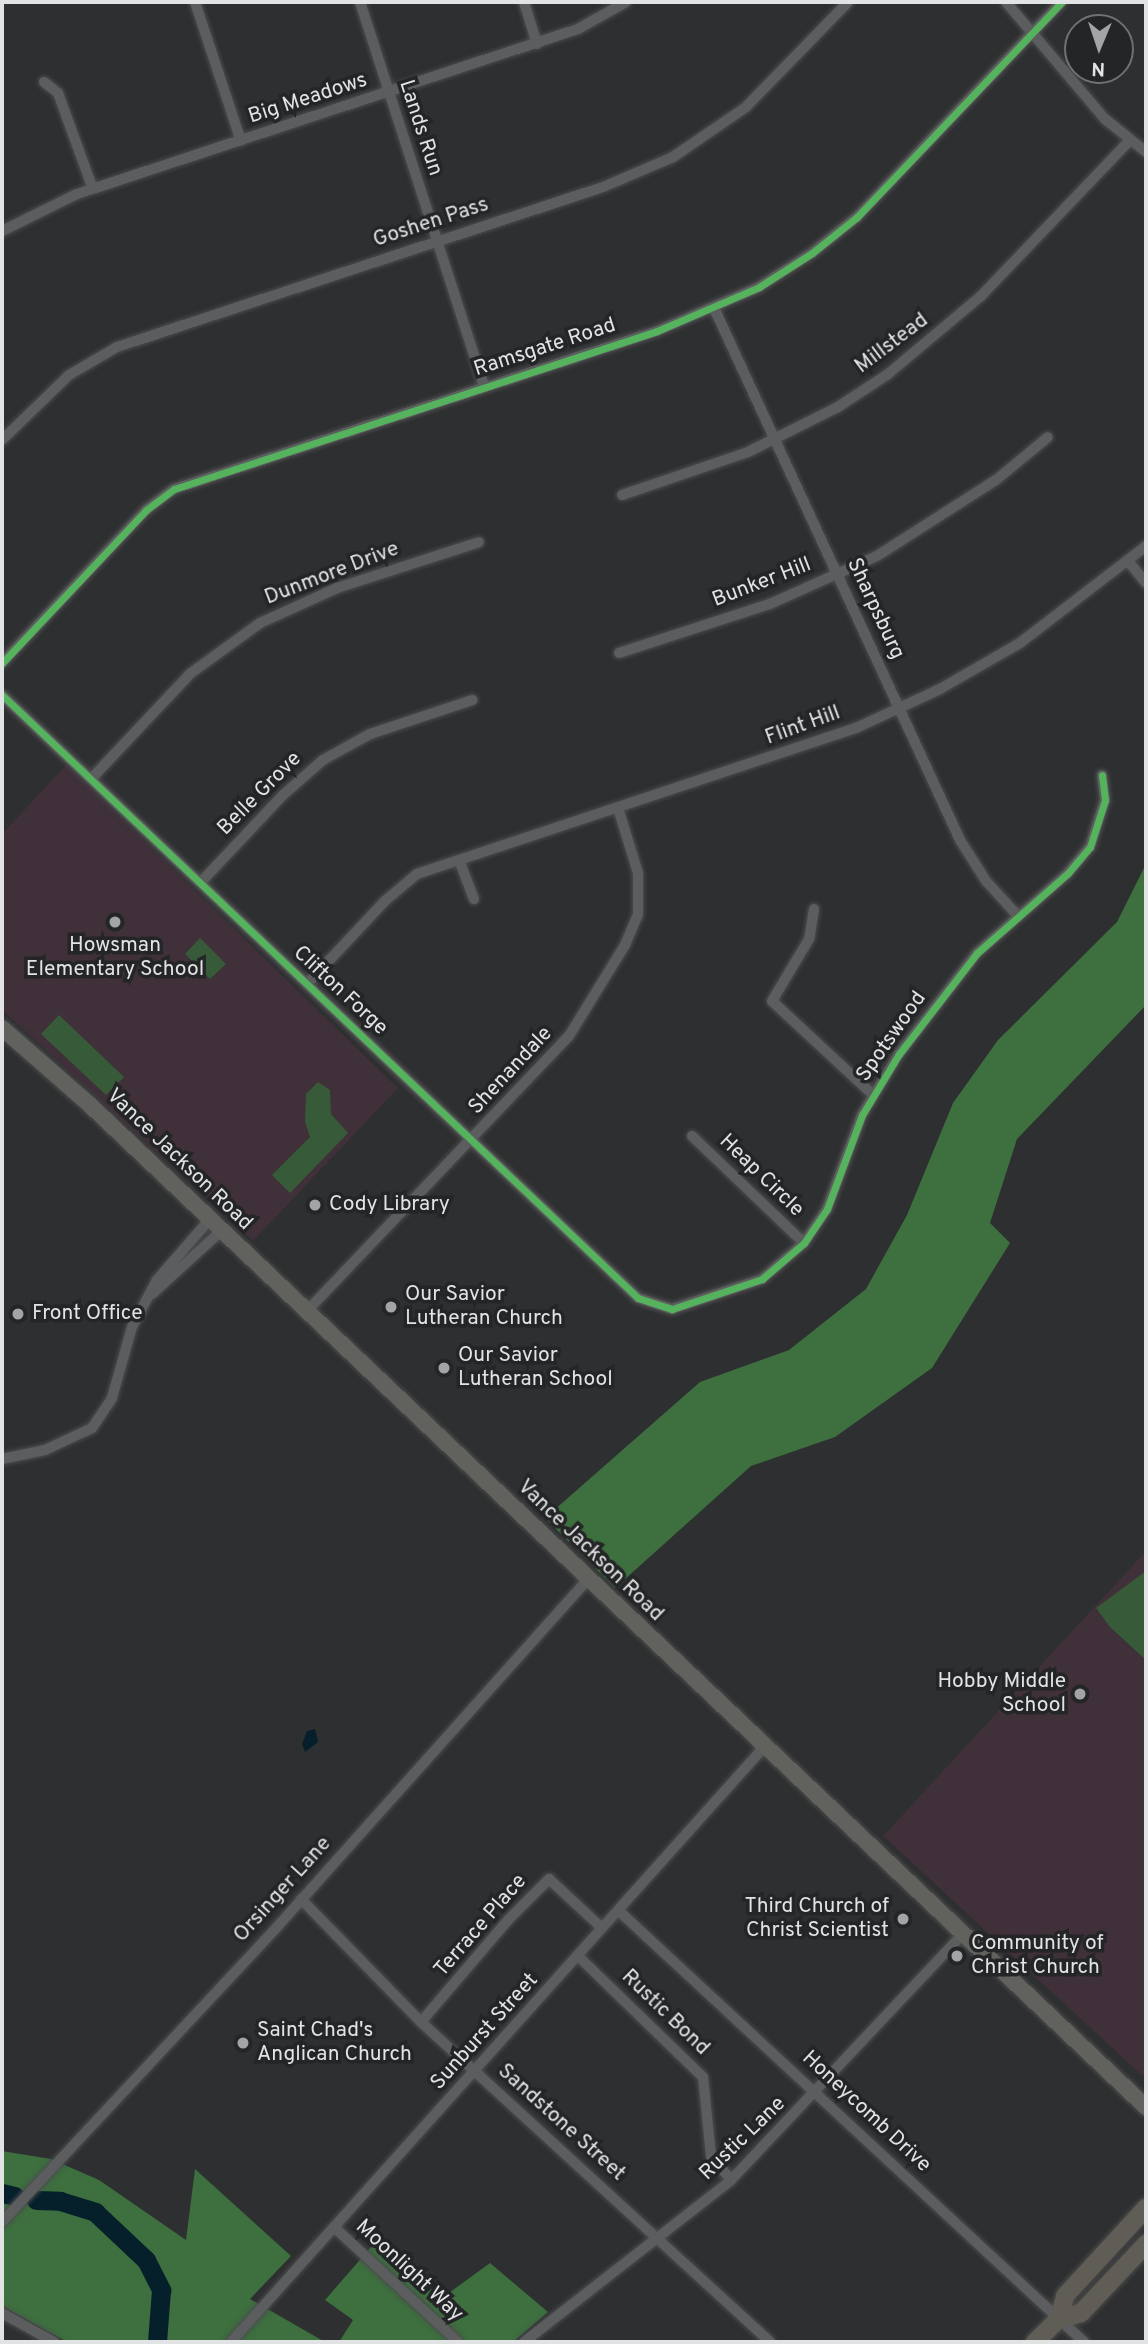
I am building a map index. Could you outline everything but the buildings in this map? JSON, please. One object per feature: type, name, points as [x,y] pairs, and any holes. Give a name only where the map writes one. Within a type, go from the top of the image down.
[{"type":"main road","name":"Vance Jackson Road","points":[[2,1028],[216,1225],[1146,2107]]},
{"type":"main road","points":[[1059,2319],[1065,2296],[1146,2208]]},
{"type":"main road","points":[[1035,2342],[1059,2319],[1081,2313],[1146,2244]]},
{"type":"street","points":[[195,2],[241,141]]},
{"type":"street","name":"Lands Run","points":[[360,2],[484,386]]},
{"type":"street","points":[[524,2],[537,44]]},
{"type":"street","name":"Big Meadows","points":[[2,231],[93,189],[578,29],[626,2]]},
{"type":"street","name":"Goshen Pass","points":[[2,440],[69,375],[117,347],[603,187],[673,157],[746,107],[848,2]]},
{"type":"street","points":[[1006,2],[1105,119],[1146,152]]},
{"type":"street","name":"Ramsgate Road","points":[[2,663],[146,510],[174,489],[715,308],[812,253],[857,217],[1062,2]]},
{"type":"street","points":[[44,82],[58,93],[93,189]]},
{"type":"street","name":"Millstead","points":[[622,495],[775,439],[838,408],[934,338],[1130,139]]},
{"type":"street","name":"Sharpsburg","points":[[715,308],[960,841],[986,881],[1017,915]]},
{"type":"street","name":"Bunker Hill","points":[[619,653],[770,604],[838,575],[921,530],[1048,437]]},
{"type":"street","name":"Dunmore Drive","points":[[91,779],[191,673],[260,623],[337,589],[479,542]]},
{"type":"street","name":"Flint Hill","points":[[307,984],[400,887],[417,874],[808,747],[900,708],[1020,643],[1129,562],[1146,546]]},
{"type":"street","points":[[1129,562],[1146,583]]},
{"type":"street","name":"Clifton Forge","points":[[2,695],[638,1297],[656,1307]]},
{"type":"street","name":"Belle Grove","points":[[201,882],[283,795],[323,760],[370,734],[472,700]]},
{"type":"street","name":"Spotswood","points":[[656,1307],[688,1306],[762,1279],[804,1243],[827,1209],[873,1095],[947,990],[1017,915],[1068,873],[1090,847],[1105,800],[1102,775]]},
{"type":"street","name":"Shenandale","points":[[307,1311],[473,1140],[569,1036],[631,936],[640,884],[618,808]]},
{"type":"street","points":[[459,860],[474,899]]},
{"type":"street","points":[[814,909],[809,939],[772,1001],[873,1095]]},
{"type":"street","name":"Heap Circle","points":[[692,1136],[804,1243]]},
{"type":"street","points":[[2,1459],[45,1450],[92,1428],[112,1398],[132,1327],[152,1294],[157,1280],[216,1225]]},
{"type":"street","points":[[152,1294],[216,1225]]},
{"type":"street","name":"Orsinger Lane","points":[[2,2222],[301,1899],[588,1579]]},
{"type":"street","name":"Sunburst Street","points":[[231,2342],[579,1957],[765,1746]]},
{"type":"street","name":"Terrace Place","points":[[421,2022],[509,1919],[549,1879],[603,1928]]},
{"type":"street","name":"Sandstone Street","points":[[301,1899],[421,2022],[659,2237],[770,2342]]},
{"type":"street","name":"Honeycomb Drive","points":[[619,1911],[1084,2342]]},
{"type":"street","name":"Rustic Lane","points":[[524,2342],[732,2180],[817,2093],[962,1935]]},
{"type":"street","name":"Rustic Bond","points":[[579,1957],[703,2077],[710,2156],[732,2180]]},
{"type":"street","name":"Moonlight Way","points":[[334,2227],[457,2342]]},
{"type":"street","points":[[2,2313],[54,2342]]},
{"type":"shaded area","name":"Howsman Elementary School","points":[[66,765],[398,1088],[253,1241],[2,1010],[2,834]]},
{"type":"shaded area","name":"Hobby Middle School","points":[[1146,1551],[1146,2079],[883,1836]]},
{"type":"green space","points":[[1146,864],[1146,1005],[1017,1139],[990,1223],[1010,1243],[932,1368],[835,1437],[751,1466],[615,1588],[545,1518],[700,1382],[789,1350],[866,1289],[907,1215],[953,1103],[998,1040],[1117,922]]},
{"type":"green space","points":[[200,938],[226,964],[210,979],[185,954]]},
{"type":"green space","points":[[59,1015],[124,1077],[106,1095],[41,1034]]},
{"type":"green space","points":[[318,1082],[330,1090],[331,1114],[348,1133],[290,1193],[272,1175],[310,1137],[305,1122],[306,1094]]},
{"type":"green space","points":[[1146,1571],[1146,1660],[1110,1627],[1096,1608]]},
{"type":"green space","points":[[2,2151],[51,2159],[99,2180],[186,2240],[195,2169],[291,2256],[250,2299],[325,2342],[67,2342],[2,2306]]},
{"type":"green space","points":[[378,2239],[442,2298],[490,2263],[548,2312],[513,2342],[339,2342],[353,2320],[325,2300]]},
{"type":"water","points":[[315,1729],[318,1742],[305,1752],[302,1744],[307,1731]]},
{"type":"waterway","points":[[2,2193],[15,2196]]},
{"type":"waterway","points":[[36,2200],[60,2201],[95,2212],[146,2260],[161,2290],[157,2342]]},
{"type":"cycle path","points":[[2,663],[146,510],[174,489],[657,331],[759,287],[812,253],[857,217],[1062,2]]},
{"type":"cycle path","points":[[2,695],[638,1298],[672,1309],[762,1279],[804,1243],[827,1209],[862,1115],[899,1054],[977,953],[1068,873],[1090,847],[1105,800],[1102,775]]},
{"type":"place","name":"Howsman Elementary School","points":[[115,922]]},
{"type":"place","name":"Cody Library","points":[[315,1205]]},
{"type":"place","name":"Our Savior Lutheran Church","points":[[391,1307]]},
{"type":"place","name":"Front Office","points":[[18,1314]]},
{"type":"place","name":"Our Savior Lutheran School","points":[[444,1368]]},
{"type":"place","name":"Hobby Middle School","points":[[1080,1694]]},
{"type":"place","name":"Third Church of Christ Scientist","points":[[903,1919]]},
{"type":"place","name":"Community of Christ Church","points":[[957,1956]]},
{"type":"place","name":"Saint Chad's Anglican Church","points":[[243,2043]]}]
